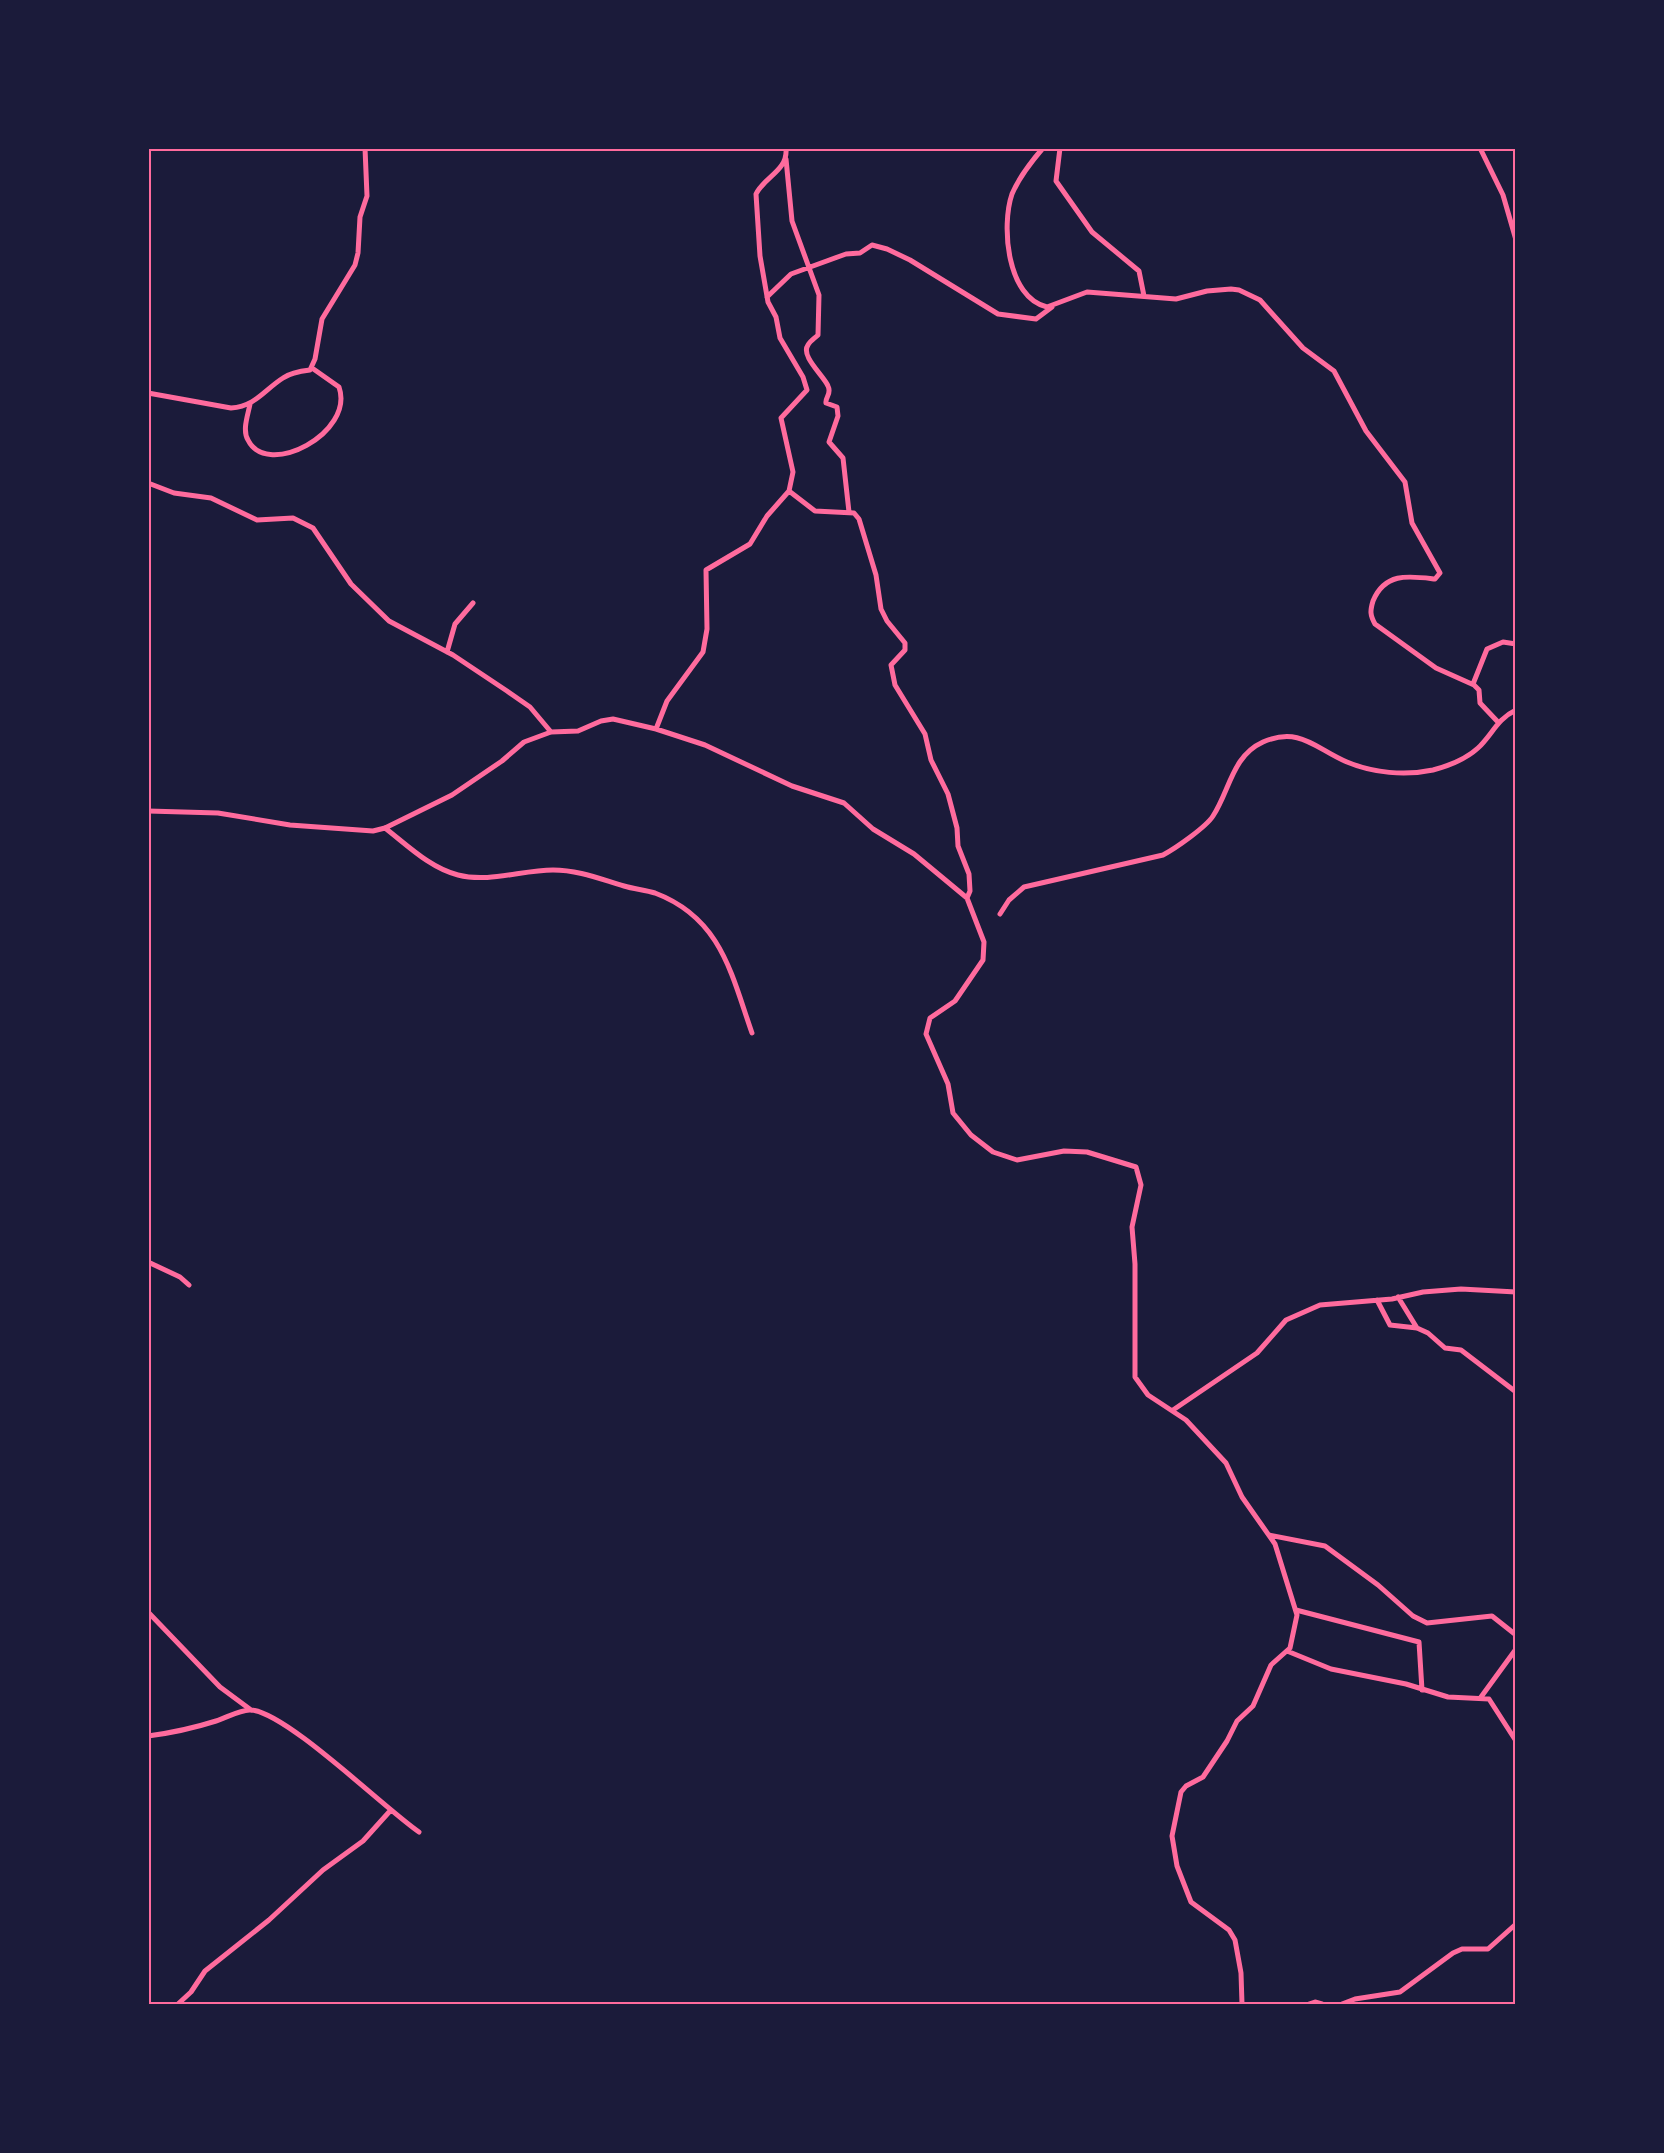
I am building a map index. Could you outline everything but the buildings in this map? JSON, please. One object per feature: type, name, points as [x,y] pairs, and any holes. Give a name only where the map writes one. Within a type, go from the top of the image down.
[{"type":"street","points":[[312,368],[322,319],[336,300],[356,259],[360,217],[367,196],[364,148]]},
{"type":"street","points":[[786,148],[792,221],[817,289],[819,303],[818,335],[807,345],[807,350],[828,386],[829,394],[825,402],[837,407],[838,416],[829,442],[843,458],[849,512]]},
{"type":"street","points":[[1043,148],[1030,162],[1012,196],[1008,240],[1017,283],[1032,300],[1044,307],[1053,306]]},
{"type":"street","points":[[1060,148],[1056,181],[1092,232],[1139,271],[1144,296]]},
{"type":"street","points":[[1480,148],[1503,195],[1515,240]]},
{"type":"street","points":[[656,729],[667,701],[703,652],[708,629],[706,570],[750,544],[767,516],[789,491],[793,471],[781,418],[807,390],[803,377],[780,338],[776,317],[766,297],[756,194],[786,159]]},
{"type":"street","points":[[766,297],[791,274],[846,254],[860,253],[867,246],[875,245],[910,260],[998,314],[1038,318],[1059,301],[1087,292],[1183,298],[1207,291],[1239,290],[1260,300],[1303,348],[1334,371],[1366,431],[1405,482],[1412,523],[1440,573],[1436,579],[1403,576],[1387,581],[1376,595],[1370,612],[1371,618],[1375,624],[1436,668],[1473,684],[1479,690],[1480,703],[1497,721]]},
{"type":"street","points":[[148,393],[231,408],[250,404],[284,376],[312,368]]},
{"type":"street","points":[[250,404],[246,434],[248,442],[254,447],[267,454],[282,455],[304,448],[325,432],[335,420],[342,404],[339,387],[312,368]]},
{"type":"street","points":[[148,483],[174,493],[212,498],[257,520],[284,517],[302,522],[320,536],[351,584],[389,621],[447,652],[530,707],[551,732]]},
{"type":"street","points":[[789,491],[815,511],[854,513],[862,529],[876,575],[881,609],[887,621],[905,643],[905,650],[891,665],[895,686],[925,734],[931,760],[948,794],[957,828],[958,846],[969,874],[970,891],[967,898]]},
{"type":"street","points":[[447,652],[455,624],[473,603]]},
{"type":"street","points":[[1473,684],[1484,652],[1503,642],[1515,644]]},
{"type":"street","points":[[1000,914],[1015,893],[1024,887],[1163,855],[1172,850],[1187,837],[1205,827],[1223,798],[1236,765],[1250,750],[1263,742],[1283,737],[1305,739],[1358,766],[1376,771],[1432,770],[1460,760],[1477,749],[1497,721],[1515,710]]},
{"type":"street","points":[[148,811],[210,812],[290,825],[373,831],[385,828],[459,790],[524,742],[551,732],[578,731],[601,721],[613,719],[656,729],[705,745],[806,791],[844,803],[873,830],[914,854],[967,898],[984,942],[983,960],[961,994],[930,1018],[926,1026],[926,1034],[948,1084],[953,1113],[976,1139],[1005,1158],[1017,1160],[1064,1151],[1087,1152],[1136,1167],[1141,1185],[1132,1227],[1135,1264],[1135,1377],[1148,1395],[1173,1410],[1194,1427],[1226,1463],[1242,1497],[1269,1535],[1279,1554],[1296,1610],[1294,1640],[1287,1651],[1271,1665],[1253,1706],[1237,1721],[1227,1741],[1203,1777],[1186,1786],[1181,1792],[1172,1836],[1173,1850],[1191,1902],[1229,1930],[1235,1940],[1241,1973],[1242,2004]]},
{"type":"street","points":[[385,828],[430,862],[460,875],[482,877],[537,871],[572,872],[654,893],[676,904],[700,920],[713,936],[732,974],[752,1033]]},
{"type":"street","points":[[148,1262],[170,1271],[189,1285]]},
{"type":"street","points":[[1173,1410],[1257,1353],[1286,1320],[1320,1305],[1461,1289],[1515,1292]]},
{"type":"street","points":[[1398,1297],[1417,1328]]},
{"type":"street","points":[[1377,1300],[1390,1325],[1417,1328],[1428,1333],[1445,1348],[1466,1353],[1515,1392]]},
{"type":"street","points":[[1269,1535],[1325,1546],[1378,1585],[1413,1616],[1427,1623],[1492,1616],[1515,1635]]},
{"type":"street","points":[[1296,1610],[1419,1642],[1422,1690]]},
{"type":"street","points":[[148,1612],[220,1687],[251,1710],[290,1728],[418,1832]]},
{"type":"street","points":[[1481,1697],[1515,1649]]},
{"type":"street","points":[[1287,1651],[1331,1669],[1448,1697],[1481,1697],[1493,1704],[1515,1741]]},
{"type":"street","points":[[148,1736],[203,1725],[251,1710]]},
{"type":"street","points":[[178,2004],[205,1971],[269,1920],[323,1870],[363,1841],[390,1811]]},
{"type":"street","points":[[1342,2004],[1355,1999],[1400,1992],[1453,1953],[1462,1949],[1488,1949],[1515,1924]]},
{"type":"street","points":[[1369,2004],[1375,1997]]},
{"type":"street","points":[[1309,2004],[1315,2002],[1322,2004]]}]
